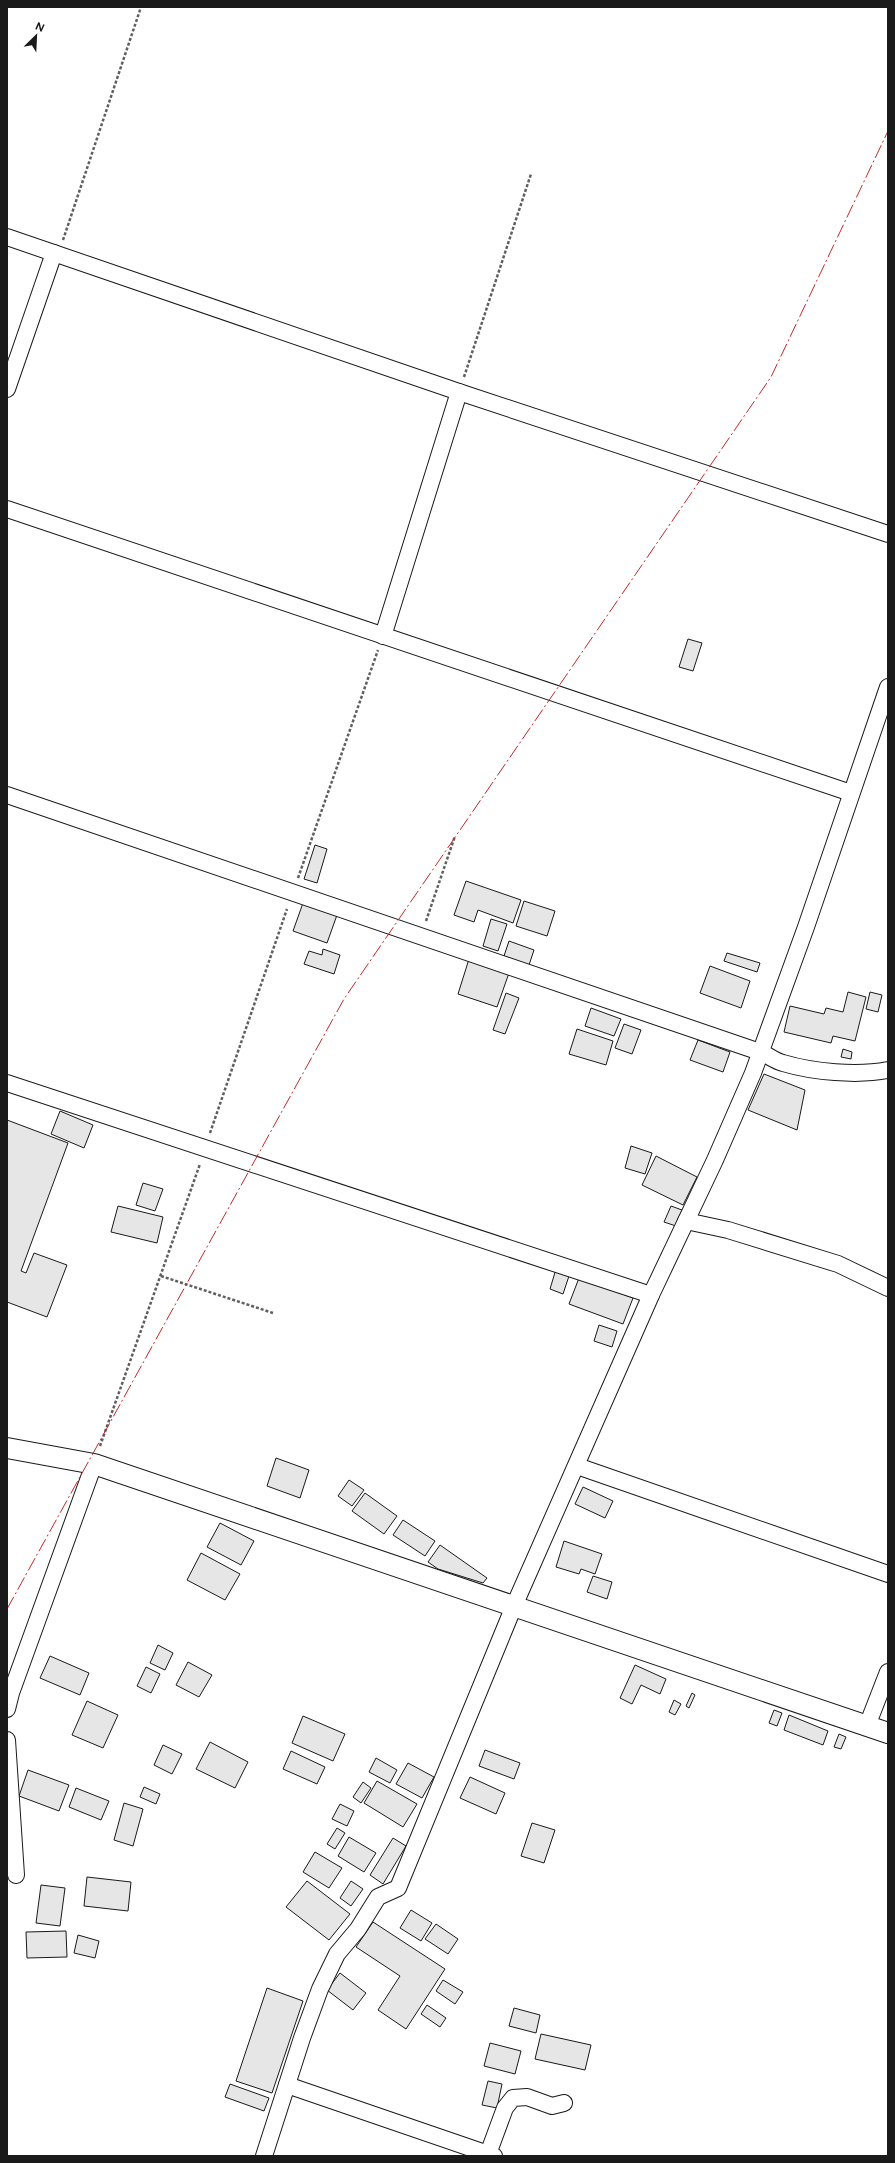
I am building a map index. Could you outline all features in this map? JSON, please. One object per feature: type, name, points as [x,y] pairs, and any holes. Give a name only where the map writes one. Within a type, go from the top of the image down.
[{"type":"street","points":[[7,238],[459,392],[888,534]]},
{"type":"street","points":[[7,389],[56,254]]},
{"type":"street","points":[[383,636],[459,392]]},
{"type":"street","points":[[7,509],[851,793]]},
{"type":"street","points":[[264,2156],[320,1989],[337,1954],[358,1928],[378,1897],[398,1888],[514,1606],[577,1466],[651,1295],[718,1152],[760,1052],[806,927],[888,687]]},
{"type":"street","points":[[7,795],[760,1052],[781,1062],[802,1068],[872,1073],[888,1070]]},
{"type":"street","points":[[7,1083],[651,1295]]},
{"type":"street","points":[[686,1221],[728,1230],[838,1264],[888,1288]]},
{"type":"street","points":[[7,1448],[94,1464],[888,1734]]},
{"type":"street","points":[[7,1709],[11,1693],[94,1464]]},
{"type":"street","points":[[577,1466],[888,1574]]},
{"type":"street","points":[[867,1726],[888,1672]]},
{"type":"street","points":[[7,1740],[16,1875]]},
{"type":"street","points":[[287,2085],[491,2155],[505,2108],[513,2098],[527,2097],[552,2106],[564,2103]]},
{"type":"path","points":[[56,254],[141,7]]},
{"type":"path","points":[[459,392],[530,174]]},
{"type":"path","points":[[94,1464],[161,1276],[383,636]]},
{"type":"path","points":[[420,936],[455,836]]},
{"type":"path","points":[[161,1276],[273,1313]]},
{"type":"building","points":[[688,639],[702,643],[693,671],[679,667]]},
{"type":"building","points":[[315,845],[327,849],[317,883],[304,879]]},
{"type":"building","points":[[466,881],[521,900],[513,923],[478,910],[474,922],[454,915]]},
{"type":"building","points":[[524,901],[555,911],[547,936],[516,926]]},
{"type":"building","points":[[303,903],[337,915],[327,943],[293,931]]},
{"type":"building","points":[[491,919],[507,924],[498,951],[483,946]]},
{"type":"building","points":[[509,941],[534,950],[529,965],[504,956]]},
{"type":"building","points":[[323,949],[340,955],[334,974],[304,964],[309,951],[322,955]]},
{"type":"building","points":[[727,953],[760,963],[757,972],[724,961]]},
{"type":"building","points":[[469,959],[509,973],[497,1007],[458,994]]},
{"type":"building","points":[[710,966],[750,981],[741,1008],[700,993]]},
{"type":"building","points":[[848,992],[866,997],[855,1041],[833,1036],[831,1043],[784,1032],[790,1006],[824,1014],[826,1008],[843,1012]]},
{"type":"building","points":[[870,992],[882,995],[878,1012],[866,1009]]},
{"type":"building","points":[[506,993],[519,998],[505,1034],[493,1030]]},
{"type":"building","points":[[591,1008],[621,1019],[614,1036],[585,1026]]},
{"type":"building","points":[[624,1024],[641,1030],[632,1054],[615,1048]]},
{"type":"building","points":[[577,1029],[613,1041],[606,1065],[569,1054]]},
{"type":"building","points":[[698,1040],[730,1052],[723,1072],[690,1060]]},
{"type":"building","points":[[843,1049],[852,1052],[851,1059],[841,1057]]},
{"type":"building","points":[[764,1074],[805,1090],[797,1130],[748,1110]]},
{"type":"building","points":[[60,1111],[93,1125],[84,1148],[51,1134]]},
{"type":"building","points":[[7,1120],[68,1143],[21,1271],[26,1273],[34,1253],[67,1265],[47,1317],[7,1302]]},
{"type":"building","points":[[631,1146],[652,1153],[645,1174],[625,1168]]},
{"type":"building","points":[[656,1156],[697,1177],[683,1205],[642,1185]]},
{"type":"building","points":[[143,1183],[163,1189],[155,1211],[136,1205]]},
{"type":"building","points":[[118,1206],[163,1217],[157,1243],[111,1232]]},
{"type":"building","points":[[671,1206],[682,1210],[676,1226],[664,1222]]},
{"type":"building","points":[[556,1269],[570,1273],[563,1294],[550,1289]]},
{"type":"building","points":[[579,1278],[633,1298],[623,1324],[569,1304]]},
{"type":"building","points":[[599,1325],[617,1331],[612,1347],[594,1341]]},
{"type":"building","points":[[276,1458],[309,1470],[300,1498],[267,1486]]},
{"type":"building","points":[[349,1480],[364,1490],[352,1506],[338,1496]]},
{"type":"building","points":[[583,1487],[613,1501],[605,1518],[575,1504]]},
{"type":"building","points":[[365,1493],[397,1516],[384,1534],[352,1511]]},
{"type":"building","points":[[403,1520],[435,1541],[425,1556],[393,1535]]},
{"type":"building","points":[[220,1523],[254,1541],[241,1565],[207,1547]]},
{"type":"building","points":[[564,1541],[602,1554],[595,1574],[581,1569],[579,1574],[556,1567]]},
{"type":"building","points":[[440,1545],[487,1578],[483,1583],[438,1569],[428,1562]]},
{"type":"building","points":[[201,1553],[240,1574],[225,1600],[187,1580]]},
{"type":"building","points":[[593,1576],[612,1582],[607,1599],[587,1592]]},
{"type":"building","points":[[158,1645],[173,1653],[165,1670],[150,1663]]},
{"type":"building","points":[[50,1656],[89,1673],[80,1695],[40,1678]]},
{"type":"building","points":[[188,1662],[212,1675],[199,1697],[176,1685]]},
{"type":"building","points":[[635,1665],[666,1679],[660,1694],[641,1685],[632,1704],[620,1698]]},
{"type":"building","points":[[146,1667],[160,1674],[151,1693],[137,1686]]},
{"type":"building","points":[[692,1693],[695,1695],[689,1708],[686,1706]]},
{"type":"building","points":[[674,1700],[681,1704],[675,1715],[669,1712]]},
{"type":"building","points":[[87,1701],[118,1715],[103,1748],[72,1735]]},
{"type":"building","points":[[774,1710],[782,1713],[777,1726],[769,1723]]},
{"type":"building","points":[[789,1715],[828,1731],[823,1745],[784,1730]]},
{"type":"building","points":[[303,1716],[345,1734],[333,1761],[292,1743]]},
{"type":"building","points":[[839,1734],[846,1737],[841,1749],[834,1747]]},
{"type":"building","points":[[210,1742],[248,1762],[235,1788],[196,1769]]},
{"type":"building","points":[[163,1745],[182,1754],[172,1774],[154,1765]]},
{"type":"building","points":[[485,1750],[520,1763],[514,1779],[479,1766]]},
{"type":"building","points":[[291,1751],[325,1767],[317,1784],[283,1769]]},
{"type":"building","points":[[376,1758],[397,1770],[390,1783],[369,1772]]},
{"type":"building","points":[[408,1763],[434,1777],[422,1798],[396,1784]]},
{"type":"building","points":[[28,1770],[69,1785],[59,1811],[19,1796]]},
{"type":"building","points":[[470,1777],[505,1793],[496,1814],[460,1798]]},
{"type":"building","points":[[377,1781],[417,1804],[403,1827],[364,1803]]},
{"type":"building","points":[[363,1782],[371,1788],[361,1803],[353,1797]]},
{"type":"building","points":[[144,1787],[160,1794],[156,1804],[140,1797]]},
{"type":"building","points":[[76,1788],[109,1801],[101,1820],[69,1807]]},
{"type":"building","points":[[124,1803],[143,1809],[133,1846],[114,1840]]},
{"type":"building","points":[[340,1804],[354,1811],[347,1826],[332,1819]]},
{"type":"building","points":[[532,1823],[555,1830],[544,1863],[521,1856]]},
{"type":"building","points":[[337,1828],[345,1833],[335,1849],[327,1844]]},
{"type":"building","points":[[349,1837],[376,1853],[364,1872],[338,1856]]},
{"type":"building","points":[[393,1838],[406,1846],[383,1884],[370,1875]]},
{"type":"building","points":[[315,1852],[342,1868],[329,1888],[303,1872]]},
{"type":"building","points":[[87,1877],[131,1882],[128,1911],[84,1906]]},
{"type":"building","points":[[307,1881],[350,1914],[329,1940],[286,1907]]},
{"type":"building","points":[[351,1881],[363,1889],[351,1906],[340,1898]]},
{"type":"building","points":[[41,1885],[65,1888],[60,1926],[36,1923]]},
{"type":"building","points":[[411,1910],[432,1923],[421,1941],[400,1928]]},
{"type":"building","points":[[373,1922],[445,1969],[406,2029],[378,2010],[400,1976],[356,1947]]},
{"type":"building","points":[[436,1924],[458,1939],[448,1954],[425,1939]]},
{"type":"building","points":[[66,1931],[67,1957],[27,1958],[26,1932]]},
{"type":"building","points":[[78,1935],[99,1941],[95,1958],[74,1953]]},
{"type":"building","points":[[340,1973],[366,1993],[353,2010],[327,1990]]},
{"type":"building","points":[[443,1980],[463,1992],[455,2004],[436,1991]]},
{"type":"building","points":[[267,1988],[303,2001],[272,2093],[236,2081]]},
{"type":"building","points":[[427,2005],[446,2018],[440,2027],[421,2014]]},
{"type":"building","points":[[514,2008],[540,2015],[536,2033],[509,2026]]},
{"type":"building","points":[[541,2034],[591,2045],[585,2070],[535,2059]]},
{"type":"building","points":[[490,2043],[521,2051],[515,2074],[484,2066]]},
{"type":"building","points":[[488,2081],[502,2084],[497,2108],[482,2105]]},
{"type":"building","points":[[230,2084],[269,2098],[264,2111],[225,2097]]},
{"type":"power","points":[[7,1609],[344,999],[771,377],[888,131]]}]
